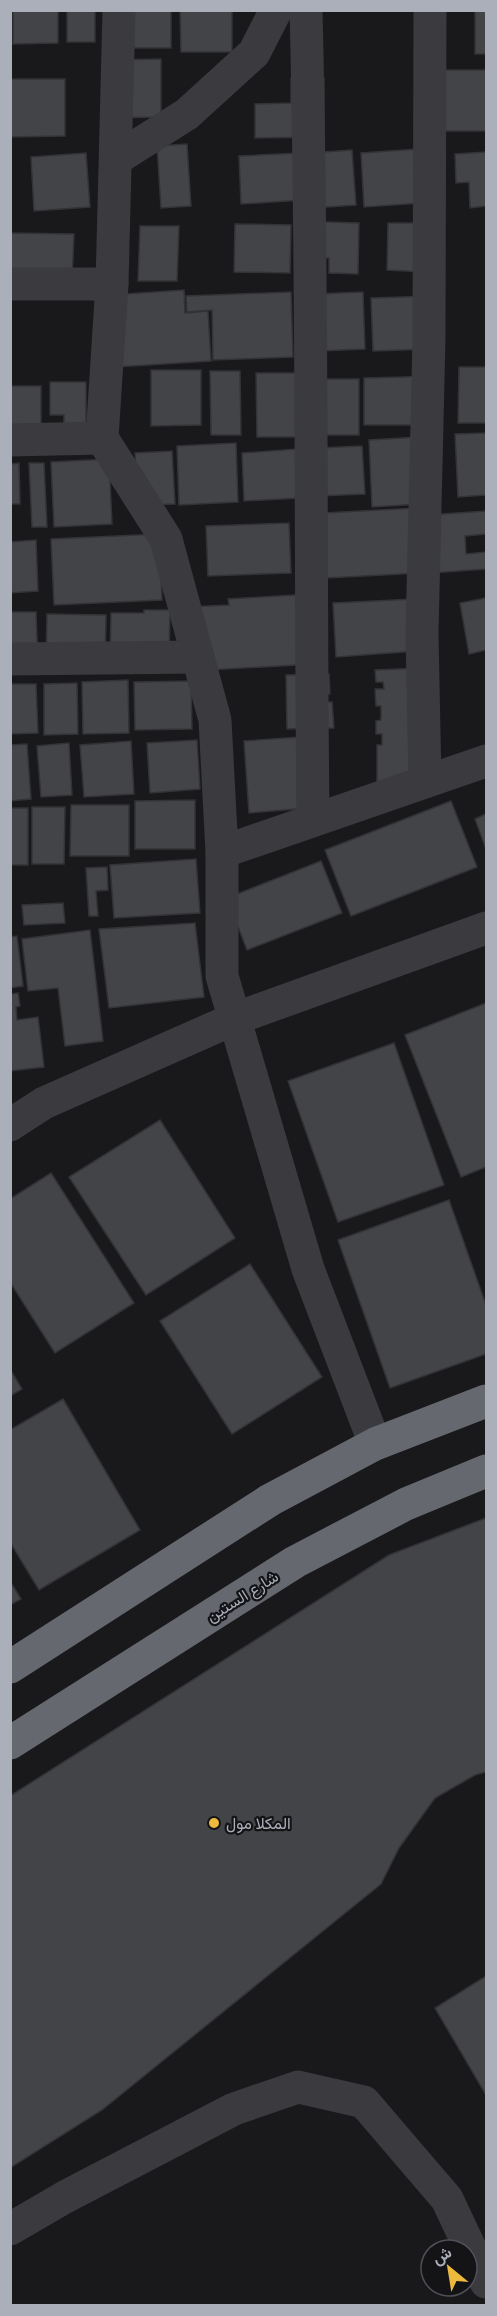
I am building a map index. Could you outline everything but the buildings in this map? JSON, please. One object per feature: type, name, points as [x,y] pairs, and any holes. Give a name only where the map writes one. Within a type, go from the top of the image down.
[{"type":"highway","points":[[10,1667],[270,1500],[375,1444],[486,1401]]},
{"type":"highway","name":"شارع الستين","points":[[10,1743],[296,1562],[406,1504],[486,1471]]},
{"type":"street","points":[[119,10],[112,284],[102,438],[166,539],[215,720],[222,852],[222,976],[308,1269],[375,1444]]},
{"type":"street","points":[[254,53],[255,10]]},
{"type":"street","points":[[116,159],[187,114],[254,53],[276,10]]},
{"type":"street","points":[[306,10],[312,240],[310,542],[313,820]]},
{"type":"street","points":[[425,781],[422,634],[429,338],[430,10]]},
{"type":"street","points":[[10,285],[112,284]]},
{"type":"street","points":[[10,440],[102,438]]},
{"type":"street","points":[[10,659],[198,657]]},
{"type":"street","points":[[222,852],[486,761]]},
{"type":"street","points":[[10,1125],[44,1102],[234,1019],[486,928]]},
{"type":"street","points":[[10,2229],[65,2197],[234,2109],[298,2087],[364,2102],[447,2199],[486,2282]]},
{"type":"place","name":"المكلا مول","points":[[214,1823]]}]
